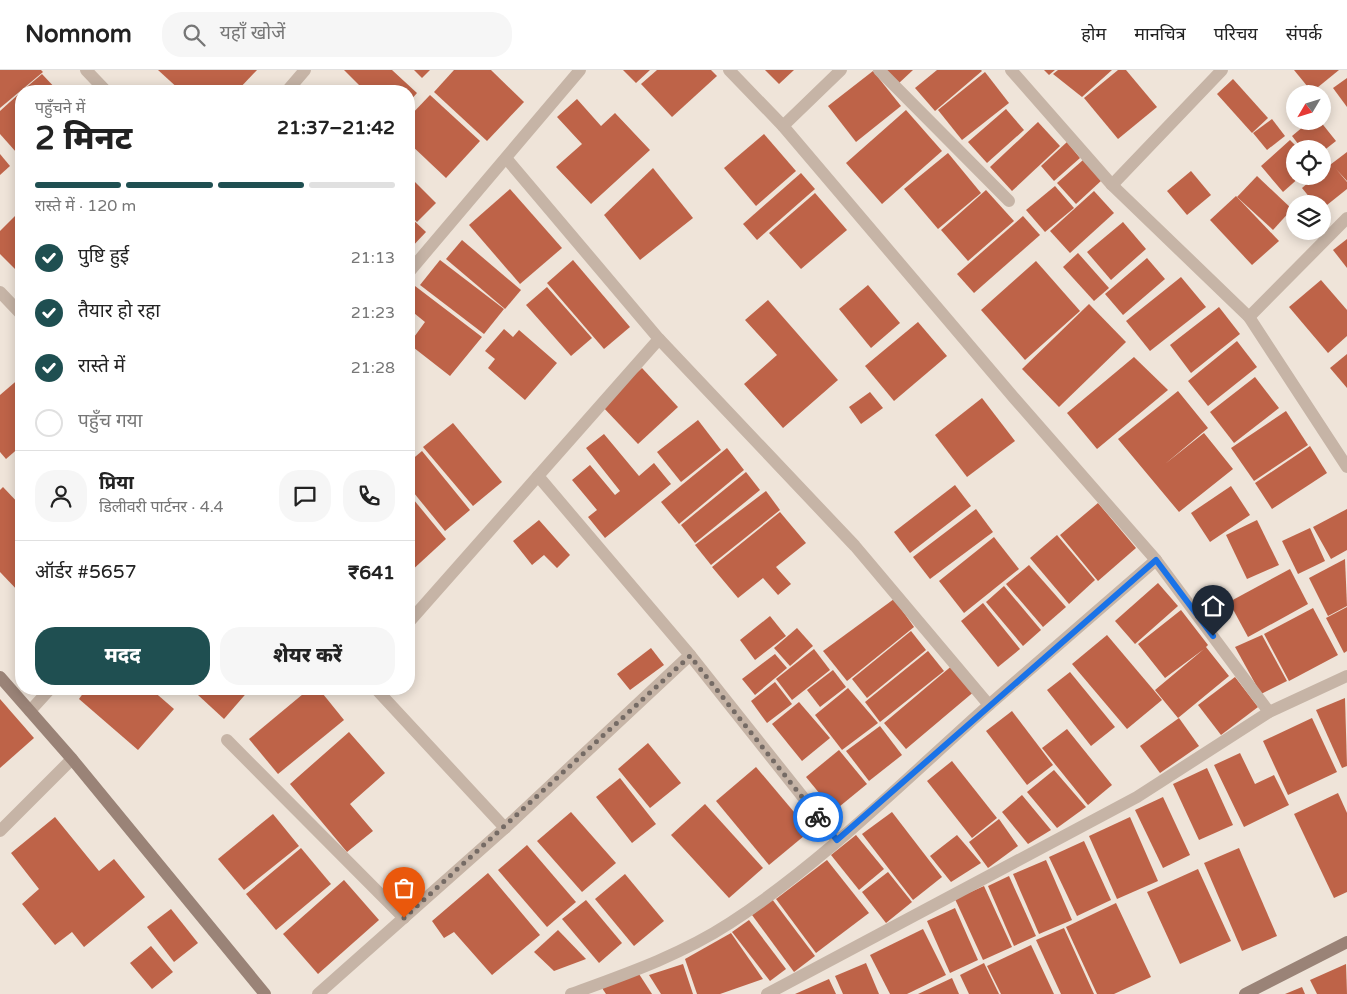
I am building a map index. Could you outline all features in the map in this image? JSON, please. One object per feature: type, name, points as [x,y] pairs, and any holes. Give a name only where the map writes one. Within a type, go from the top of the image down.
[{"type":"street","points":[[86,70],[100,85]]},
{"type":"street","points":[[292,85],[305,70]]},
{"type":"street","points":[[415,265],[580,70]]},
{"type":"street","points":[[729,70],[783,126],[1014,399],[1156,560],[1270,712]]},
{"type":"street","points":[[783,126],[841,70]]},
{"type":"street","points":[[878,70],[1009,201]]},
{"type":"street","points":[[1011,70],[1112,185],[1248,317],[1347,467]]},
{"type":"street","points":[[1112,185],[1222,70]]},
{"type":"street","points":[[506,158],[659,339],[855,546],[989,706]]},
{"type":"street","points":[[1248,317],[1347,218]]},
{"type":"street","points":[[0,292],[15,308]]},
{"type":"street","points":[[415,615],[659,339]]},
{"type":"street","points":[[538,476],[690,656],[837,840]]},
{"type":"street","points":[[571,994],[665,959],[730,923],[807,866],[1156,560]]},
{"type":"street","points":[[318,994],[504,828],[690,656]]},
{"type":"street","points":[[767,994],[1137,797],[1270,712],[1347,676]]},
{"type":"street","points":[[0,678],[15,694]]},
{"type":"street","points":[[15,695],[72,759],[265,994]]},
{"type":"street","points":[[30,711],[45,695]]},
{"type":"street","points":[[382,695],[504,828]]},
{"type":"street","points":[[227,740],[404,918]]},
{"type":"street","points":[[0,831],[72,759]]},
{"type":"street","points":[[1245,994],[1347,942]]},
{"type":"building","points":[[0,70],[41,70],[43,72],[27,85],[15,85],[15,95],[0,108]]},
{"type":"building","points":[[158,70],[257,70],[243,85],[174,85]]},
{"type":"building","points":[[344,70],[392,70],[408,85],[359,85]]},
{"type":"building","points":[[414,70],[430,70],[422,78]]},
{"type":"building","points":[[454,70],[491,70],[524,102],[487,141],[434,92]]},
{"type":"building","points":[[623,70],[650,70],[636,83]]},
{"type":"building","points":[[657,70],[711,70],[717,76],[672,117],[641,84]]},
{"type":"building","points":[[765,70],[794,70],[779,84]]},
{"type":"building","points":[[885,70],[913,70],[898,84]]},
{"type":"building","points":[[937,70],[982,71],[935,111],[915,88]]},
{"type":"building","points":[[1044,70],[1055,70],[1049,75]]},
{"type":"building","points":[[1058,70],[1112,70],[1082,97],[1053,74]]},
{"type":"building","points":[[1118,70],[1126,70],[1157,107],[1118,139],[1084,98]]},
{"type":"building","points":[[1294,70],[1339,70],[1321,85],[1306,85]]},
{"type":"building","points":[[873,71],[901,106],[856,142],[828,106]]},
{"type":"building","points":[[985,72],[1009,103],[962,140],[938,110]]},
{"type":"building","points":[[42,74],[52,85],[29,85]]},
{"type":"building","points":[[1347,78],[1347,107],[1333,88]]},
{"type":"building","points":[[1233,79],[1268,118],[1252,133],[1217,94]]},
{"type":"building","points":[[430,95],[480,141],[446,178],[415,149],[415,111]]},
{"type":"building","points":[[15,97],[15,151],[0,134],[0,111]]},
{"type":"building","points":[[577,99],[601,126],[615,113],[650,150],[591,204],[556,167],[582,144],[557,117]]},
{"type":"building","points":[[1006,109],[1024,130],[987,163],[968,142]]},
{"type":"building","points":[[906,110],[942,151],[882,204],[846,163]]},
{"type":"building","points":[[1272,119],[1285,136],[1267,150],[1253,133]]},
{"type":"building","points":[[1038,122],[1060,146],[1012,191],[990,167]]},
{"type":"building","points":[[1299,130],[1327,130],[1336,141],[1331,145],[1331,140],[1295,140],[1292,136]]},
{"type":"building","points":[[764,134],[796,171],[756,206],[724,168]]},
{"type":"building","points":[[1067,142],[1080,158],[1054,181],[1041,166]]},
{"type":"building","points":[[1286,144],[1286,185],[1291,185],[1283,192],[1261,166]]},
{"type":"building","points":[[1347,152],[1347,181],[1336,169],[1347,182],[1347,189],[1331,202],[1331,195],[1308,195],[1302,188],[1306,185],[1331,185],[1331,164]]},
{"type":"building","points":[[948,153],[981,193],[938,229],[904,189]]},
{"type":"building","points":[[0,154],[10,166],[0,175]]},
{"type":"building","points":[[1083,160],[1102,180],[1076,204],[1057,183]]},
{"type":"building","points":[[653,168],[693,218],[640,260],[604,215]]},
{"type":"building","points":[[1191,171],[1211,195],[1187,215],[1167,191]]},
{"type":"building","points":[[801,173],[815,189],[757,240],[743,224]]},
{"type":"building","points":[[1257,176],[1286,203],[1286,216],[1273,230],[1237,197]]},
{"type":"building","points":[[415,182],[436,203],[417,222],[415,220]]},
{"type":"building","points":[[1055,186],[1074,208],[1045,232],[1026,210]]},
{"type":"building","points":[[510,189],[562,248],[520,284],[469,225]]},
{"type":"building","points":[[986,190],[1014,221],[968,261],[941,230]]},
{"type":"building","points":[[1094,191],[1114,213],[1070,253],[1050,231]]},
{"type":"building","points":[[815,193],[847,230],[801,269],[769,233]]},
{"type":"building","points":[[1236,196],[1279,241],[1252,265],[1210,220]]},
{"type":"building","points":[[15,216],[15,269],[0,254],[0,231]]},
{"type":"building","points":[[1023,216],[1040,235],[974,293],[957,274]]},
{"type":"building","points":[[415,222],[426,232],[415,244]]},
{"type":"building","points":[[1123,222],[1146,249],[1111,280],[1087,252]]},
{"type":"building","points":[[1347,239],[1347,268],[1333,250]]},
{"type":"building","points":[[462,240],[521,290],[505,309],[446,259]]},
{"type":"building","points":[[1078,253],[1109,288],[1094,301],[1063,267]]},
{"type":"building","points":[[1147,258],[1165,279],[1123,315],[1105,294]]},
{"type":"building","points":[[440,260],[504,309],[484,334],[420,285]]},
{"type":"building","points":[[573,260],[630,327],[604,349],[547,283]]},
{"type":"building","points":[[1036,261],[1080,311],[1025,360],[981,310]]},
{"type":"building","points":[[1181,277],[1206,307],[1150,351],[1126,321]]},
{"type":"building","points":[[1321,280],[1347,310],[1347,336],[1328,353],[1289,307]]},
{"type":"building","points":[[868,285],[900,323],[871,348],[839,309]]},
{"type":"building","points":[[415,286],[482,337],[450,376],[415,349],[415,336],[425,322],[415,314]]},
{"type":"building","points":[[547,287],[592,338],[571,356],[526,305]]},
{"type":"building","points":[[768,300],[838,380],[783,428],[744,384],[777,355],[745,320]]},
{"type":"building","points":[[1089,304],[1126,342],[1059,407],[1022,369]]},
{"type":"building","points":[[1219,307],[1240,334],[1191,373],[1170,345]]},
{"type":"building","points":[[918,322],[947,356],[894,401],[865,366]]},
{"type":"building","points":[[504,329],[513,337],[519,330],[557,363],[525,400],[488,368],[495,359],[485,351]]},
{"type":"building","points":[[1237,341],[1257,367],[1208,406],[1188,381]]},
{"type":"building","points":[[1347,354],[1347,388],[1330,368]]},
{"type":"building","points":[[1134,357],[1168,390],[1097,449],[1067,413]]},
{"type":"building","points":[[642,368],[678,407],[638,444],[601,405]]},
{"type":"building","points":[[1255,377],[1279,408],[1234,443],[1210,412]]},
{"type":"building","points":[[15,382],[15,451],[6,459],[0,452],[0,395]]},
{"type":"building","points":[[1178,391],[1208,428],[1165,464],[1204,433],[1233,469],[1179,512],[1118,439]]},
{"type":"building","points":[[870,392],[883,408],[861,424],[849,407]]},
{"type":"building","points":[[982,398],[1015,441],[967,477],[935,435]]},
{"type":"building","points":[[1286,411],[1308,445],[1254,481],[1231,448]]},
{"type":"building","points":[[698,420],[721,450],[681,482],[657,452]]},
{"type":"building","points":[[453,423],[502,482],[473,506],[423,447]]},
{"type":"building","points":[[604,434],[639,476],[654,463],[671,484],[605,538],[588,517],[597,510],[572,480],[590,465],[615,495],[620,491],[586,448]]},
{"type":"building","points":[[1310,446],[1327,473],[1272,509],[1255,483]]},
{"type":"building","points":[[727,448],[744,470],[679,524],[661,502]]},
{"type":"building","points":[[422,451],[470,510],[445,531],[415,494],[415,457]]},
{"type":"building","points":[[746,472],[760,490],[695,543],[681,525]]},
{"type":"building","points":[[955,485],[971,506],[910,553],[894,532]]},
{"type":"building","points":[[1231,486],[1250,515],[1210,542],[1191,513]]},
{"type":"building","points":[[3,487],[15,500],[15,588],[0,572],[0,490]]},
{"type":"building","points":[[766,491],[780,510],[711,565],[695,545]]},
{"type":"building","points":[[415,501],[446,539],[415,567]]},
{"type":"building","points":[[1098,503],[1136,548],[1098,581],[1060,535]]},
{"type":"building","points":[[976,509],[993,532],[930,579],[913,557]]},
{"type":"building","points":[[1347,509],[1347,550],[1331,559],[1313,527]]},
{"type":"building","points":[[780,512],[806,543],[776,567],[791,584],[778,595],[763,578],[738,598],[712,567]]},
{"type":"building","points":[[539,520],[570,555],[557,568],[544,555],[532,565],[513,541]]},
{"type":"building","points":[[1257,520],[1279,565],[1247,579],[1226,535]]},
{"type":"building","points":[[1310,528],[1325,561],[1298,574],[1282,541]]},
{"type":"building","points":[[1057,535],[1095,580],[1069,604],[1030,558]]},
{"type":"building","points":[[994,537],[1019,569],[964,613],[939,581]]},
{"type":"building","points":[[1345,559],[1347,606],[1328,616],[1309,578]]},
{"type":"building","points":[[1029,565],[1066,607],[1043,627],[1006,584]]},
{"type":"building","points":[[1290,569],[1308,604],[1248,637],[1229,602]]},
{"type":"building","points":[[1158,583],[1178,606],[1135,644],[1115,621]]},
{"type":"building","points":[[1004,586],[1041,630],[1023,646],[986,602]]},
{"type":"building","points":[[894,599],[914,627],[847,681],[823,651]]},
{"type":"building","points":[[983,603],[1020,649],[998,667],[961,621]]},
{"type":"building","points":[[1347,607],[1347,651],[1344,653],[1326,618]]},
{"type":"building","points":[[1313,608],[1338,655],[1289,681],[1264,634]]},
{"type":"building","points":[[1181,610],[1208,645],[1206,647],[1229,676],[1178,718],[1155,690],[1204,649],[1165,678],[1138,644]]},
{"type":"building","points":[[770,616],[786,636],[755,660],[740,640]]},
{"type":"building","points":[[797,628],[813,646],[790,666],[774,648]]},
{"type":"building","points":[[911,631],[926,650],[867,698],[852,679]]},
{"type":"building","points":[[1107,635],[1162,700],[1127,729],[1072,664]]},
{"type":"building","points":[[1262,635],[1287,681],[1261,694],[1235,647]]},
{"type":"building","points":[[651,648],[664,665],[630,690],[617,674]]},
{"type":"building","points":[[814,649],[830,670],[792,700],[776,679]]},
{"type":"building","points":[[928,651],[944,671],[880,722],[865,702]]},
{"type":"building","points":[[775,654],[787,668],[755,695],[742,679]]},
{"type":"building","points":[[954,664],[976,690],[906,749],[884,723]]},
{"type":"building","points":[[833,670],[846,687],[820,707],[807,690]]},
{"type":"building","points":[[1070,672],[1115,727],[1091,746],[1047,690]]},
{"type":"building","points":[[1235,677],[1258,707],[1221,735],[1198,705]]},
{"type":"building","points":[[775,682],[792,704],[767,723],[751,701]]},
{"type":"building","points":[[848,688],[878,723],[842,750],[815,715]]},
{"type":"building","points":[[82,695],[158,695],[174,709],[138,750],[79,699]]},
{"type":"building","points":[[198,695],[245,695],[224,719]]},
{"type":"building","points":[[302,695],[324,695],[344,720],[278,774],[249,739]]},
{"type":"building","points":[[1345,698],[1347,766],[1342,768],[1316,710]]},
{"type":"building","points":[[0,699],[34,738],[0,768]]},
{"type":"building","points":[[799,702],[830,738],[802,761],[772,724]]},
{"type":"building","points":[[1012,711],[1053,765],[1027,785],[986,731]]},
{"type":"building","points":[[1179,718],[1199,746],[1160,773],[1140,746]]},
{"type":"building","points":[[1312,718],[1337,772],[1288,795],[1263,741]]},
{"type":"building","points":[[880,726],[902,755],[869,781],[846,751]]},
{"type":"building","points":[[1067,729],[1112,785],[1088,805],[1042,748]]},
{"type":"building","points":[[349,732],[385,773],[350,804],[373,831],[347,852],[290,784]]},
{"type":"building","points":[[648,743],[681,783],[650,808],[618,769]]},
{"type":"building","points":[[839,750],[867,784],[834,811],[806,777]]},
{"type":"building","points":[[1240,753],[1255,784],[1274,775],[1289,805],[1244,827],[1214,765]]},
{"type":"building","points":[[952,761],[997,818],[972,838],[927,781]]},
{"type":"building","points":[[756,767],[810,831],[769,865],[716,801]]},
{"type":"building","points":[[1207,768],[1233,825],[1199,840],[1173,784]]},
{"type":"building","points":[[1054,770],[1086,807],[1057,828],[1027,792]]},
{"type":"building","points":[[620,778],[656,824],[632,843],[596,797]]},
{"type":"building","points":[[1338,793],[1347,813],[1347,892],[1334,898],[1294,814]]},
{"type":"building","points":[[1022,795],[1051,830],[1028,844],[1002,812]]},
{"type":"building","points":[[1163,797],[1190,855],[1163,868],[1135,810]]},
{"type":"building","points":[[705,804],[763,868],[729,898],[671,835]]},
{"type":"building","points":[[571,812],[616,863],[582,892],[537,841]]},
{"type":"building","points":[[892,812],[942,877],[913,900],[862,834]]},
{"type":"building","points":[[273,814],[299,846],[244,890],[218,859]]},
{"type":"building","points":[[55,817],[99,871],[114,859],[145,897],[84,947],[72,932],[55,945],[22,904],[39,889],[11,853]]},
{"type":"building","points":[[1130,817],[1158,881],[1117,899],[1089,836]]},
{"type":"building","points":[[999,819],[1018,846],[988,868],[969,842]]},
{"type":"building","points":[[856,835],[884,869],[859,890],[831,855]]},
{"type":"building","points":[[957,835],[981,863],[951,882],[930,856]]},
{"type":"building","points":[[1084,841],[1111,900],[1077,916],[1049,857]]},
{"type":"building","points":[[527,845],[576,902],[547,927],[498,870]]},
{"type":"building","points":[[301,848],[331,884],[276,930],[246,894]]},
{"type":"building","points":[[1239,848],[1277,936],[1242,951],[1204,863]]},
{"type":"building","points":[[827,860],[869,913],[816,953],[776,899]]},
{"type":"building","points":[[1046,860],[1072,920],[1039,934],[1013,874]]},
{"type":"building","points":[[1198,869],[1231,941],[1180,964],[1147,892]]},
{"type":"building","points":[[888,872],[912,902],[886,923],[862,892]]},
{"type":"building","points":[[488,873],[540,935],[492,975],[454,932],[444,938],[432,921]]},
{"type":"building","points":[[625,874],[664,921],[634,946],[595,899]]},
{"type":"building","points":[[1009,876],[1036,936],[1014,946],[988,886]]},
{"type":"building","points":[[344,880],[379,920],[318,974],[283,934]]},
{"type":"building","points":[[984,886],[1012,947],[983,960],[955,899]]},
{"type":"building","points":[[772,899],[815,956],[794,972],[752,915]]},
{"type":"building","points":[[586,900],[622,943],[599,963],[562,919]]},
{"type":"building","points":[[1116,903],[1151,977],[1114,994],[1097,994],[1066,927]]},
{"type":"building","points":[[955,908],[978,960],[950,973],[927,921]]},
{"type":"building","points":[[171,909],[198,943],[174,962],[147,927]]},
{"type":"building","points":[[749,920],[786,969],[770,981],[732,932]]},
{"type":"building","points":[[1064,928],[1094,994],[1061,994],[1036,940]]},
{"type":"building","points":[[923,929],[946,975],[907,994],[890,994],[870,955]]},
{"type":"building","points":[[558,930],[586,959],[554,971],[534,952]]},
{"type":"building","points":[[731,933],[763,979],[720,994],[697,994],[685,959]]},
{"type":"building","points":[[1031,945],[1054,994],[1001,994],[987,966]]},
{"type":"building","points":[[151,946],[173,972],[152,989],[130,963]]},
{"type":"building","points":[[866,963],[879,994],[843,994],[835,976]]},
{"type":"building","points":[[984,963],[999,994],[969,994],[960,975]]},
{"type":"building","points":[[683,964],[693,994],[661,994],[649,975]]},
{"type":"building","points":[[1346,964],[1347,994],[1317,994],[1310,980]]},
{"type":"building","points":[[639,974],[652,994],[606,994],[602,988]]},
{"type":"building","points":[[952,978],[959,994],[918,994]]},
{"type":"building","points":[[829,979],[836,994],[795,994]]},
{"type":"building","points":[[1302,987],[1305,994],[1285,994]]},
{"type":"way so far","points":[[404,918],[690,656],[818,817]]},
{"type":"route","points":[[818,817],[837,840],[1156,560],[1213,636]]}]
